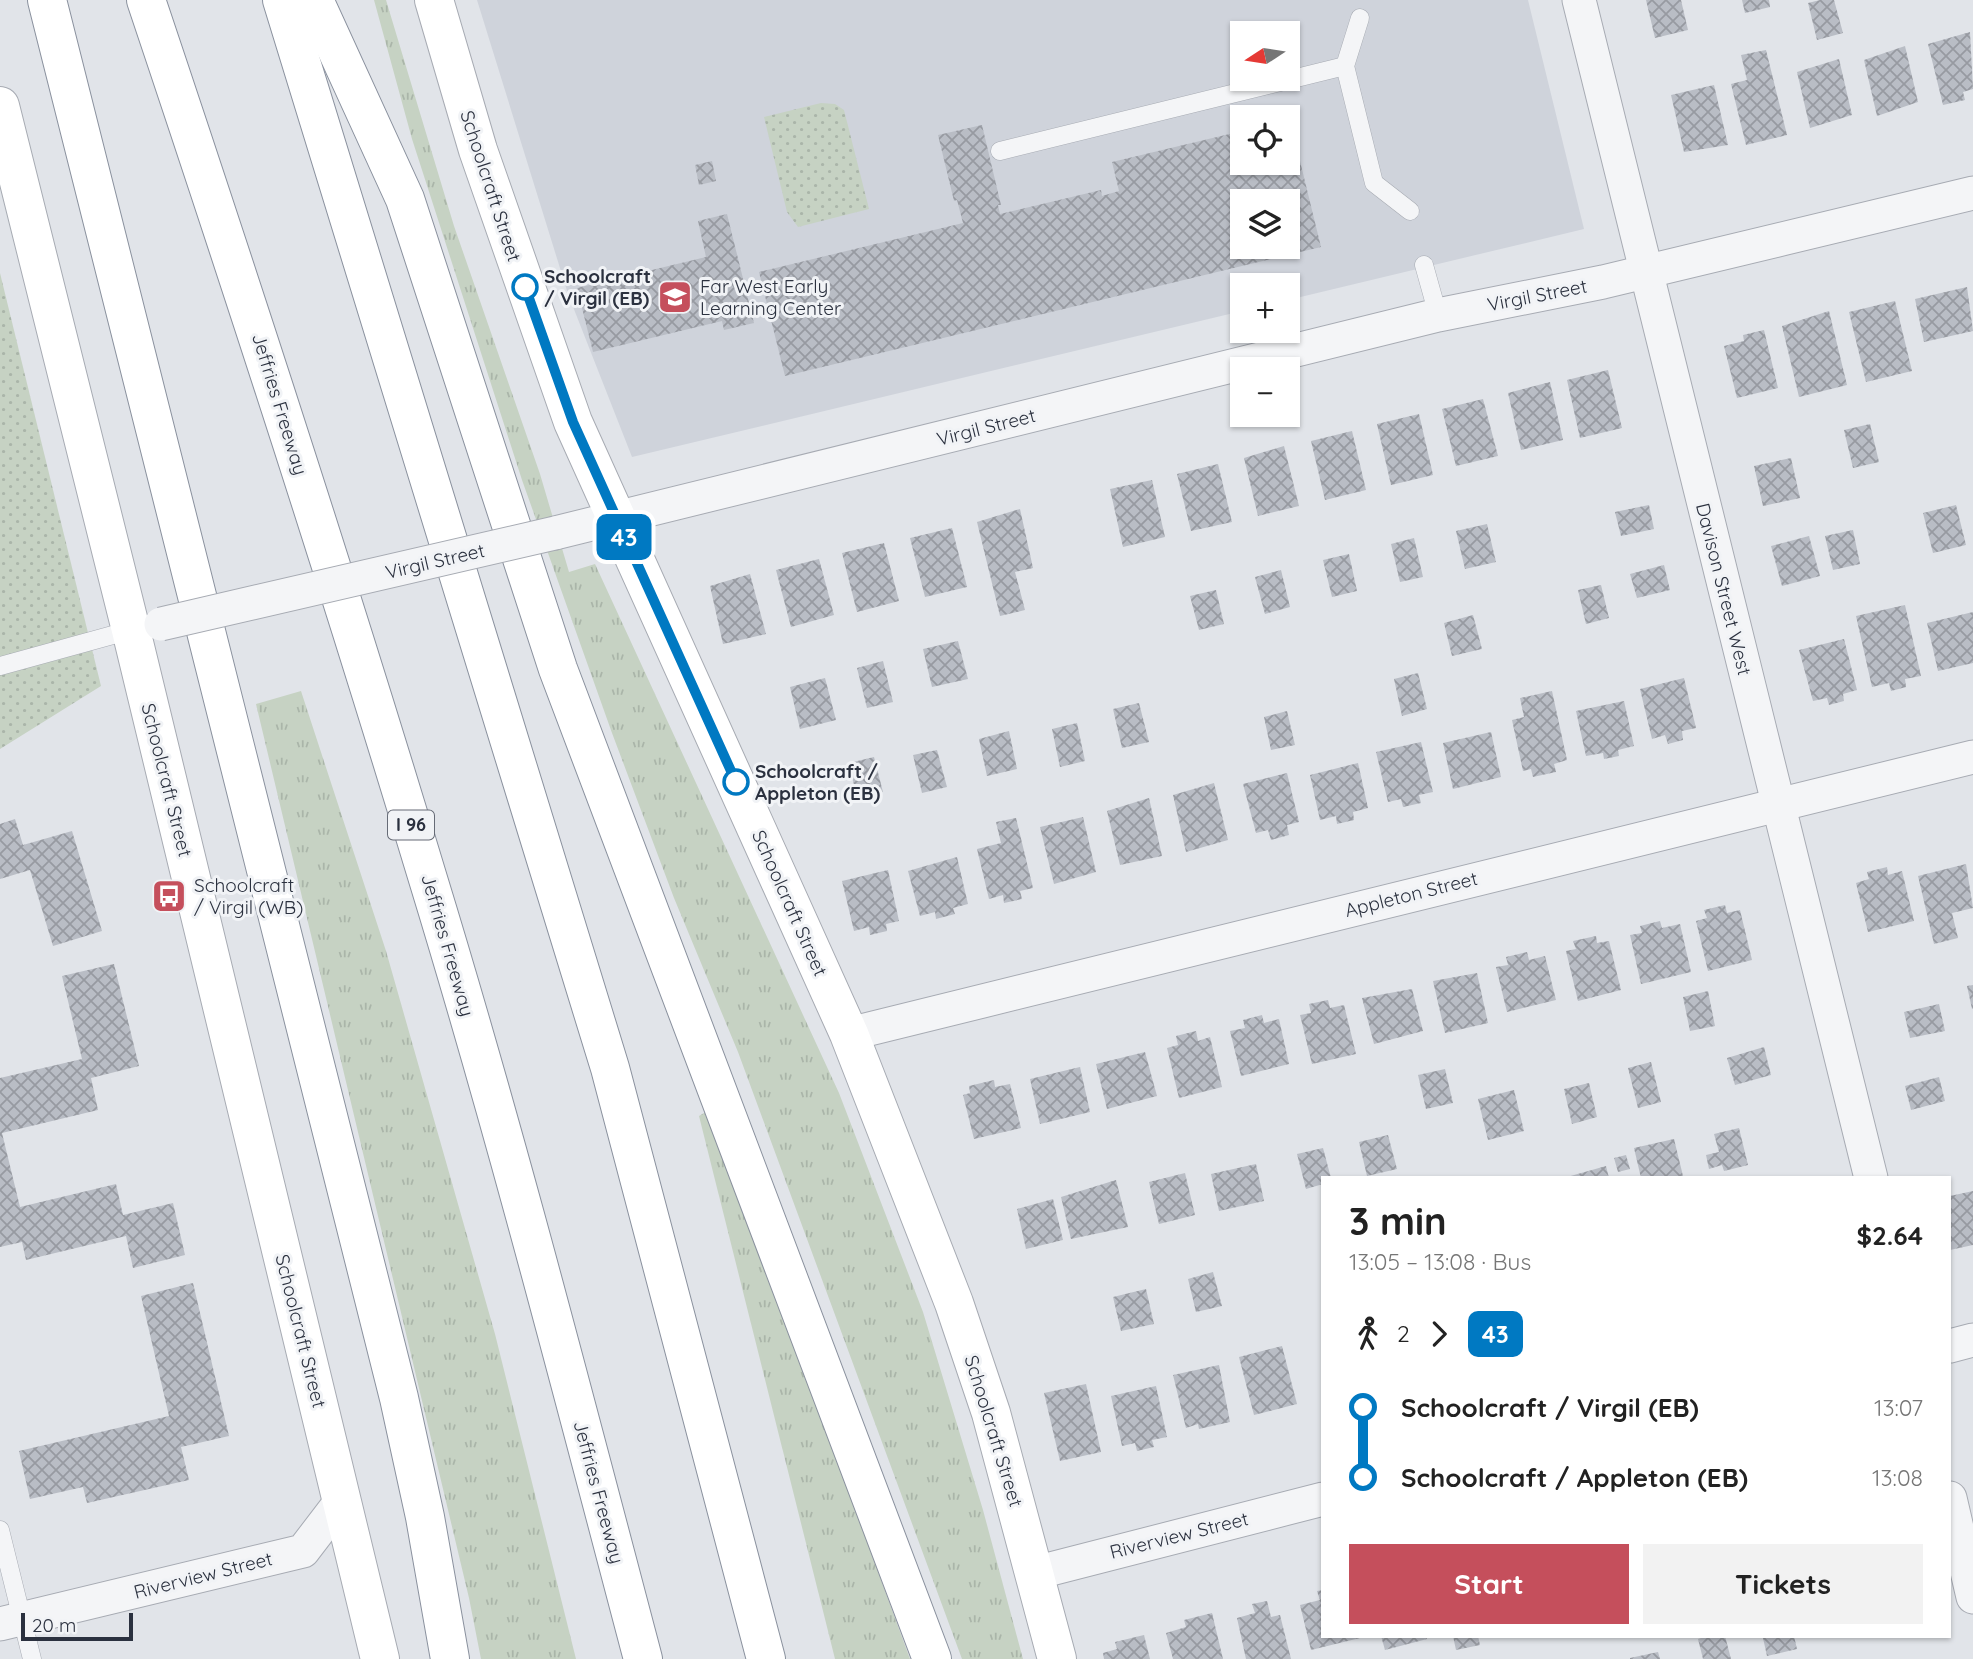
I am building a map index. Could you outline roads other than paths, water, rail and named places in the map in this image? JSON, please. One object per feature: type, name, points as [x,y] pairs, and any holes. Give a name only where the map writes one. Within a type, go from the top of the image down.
[{"type":"main road","points":[[47,0],[399,1398],[425,1517],[450,1659]]},
{"type":"main road","name":"Jeffries Freeway","points":[[146,0],[264,352],[429,879],[526,1216],[643,1659]]},
{"type":"main road","points":[[282,0],[610,1068],[765,1659]]},
{"type":"main road","points":[[314,0],[405,199],[558,669],[932,1659]]},
{"type":"main road","name":"Schoolcraft Street","points":[[434,0],[478,150],[573,422],[849,1034],[954,1303],[990,1413],[1057,1659]]},
{"type":"main road","name":"Schoolcraft Street","points":[[0,106],[146,627],[380,1659]]},
{"type":"street","name":"Davison Street West","points":[[1579,0],[1870,1176]]},
{"type":"street","name":"Virgil Street","points":[[146,627],[615,519],[1438,315],[1646,272],[1973,193]]},
{"type":"street","name":"Appleton Street","points":[[849,1034],[1777,803],[1973,757]]},
{"type":"street","points":[[1951,1346],[1973,1340]]},
{"type":"street","name":"Riverview Street","points":[[11,1621],[303,1551],[342,1500]]},
{"type":"street","name":"Riverview Street","points":[[1035,1573],[1065,1563],[1321,1500]]},
{"type":"street","points":[[1951,1502],[1973,1597]]},
{"type":"lane","points":[[1360,18],[1345,66],[1374,183],[1410,211]]},
{"type":"lane","points":[[1000,151],[1345,66]]},
{"type":"lane","points":[[1424,265],[1438,315]]},
{"type":"lane","name":"Virgil Street","points":[[0,666],[146,627]]},
{"type":"lane","points":[[0,1530],[11,1621],[32,1659]]},
{"type":"place","name":"Schoolcraft / Virgil (EB)","points":[[525,287]]},
{"type":"place","name":"Far West Early Learning Center","points":[[675,297]]},
{"type":"place","name":"Schoolcraft / Appleton (EB)","points":[[736,782]]},
{"type":"place","name":"Schoolcraft / Virgil (WB)","points":[[169,896]]}]
